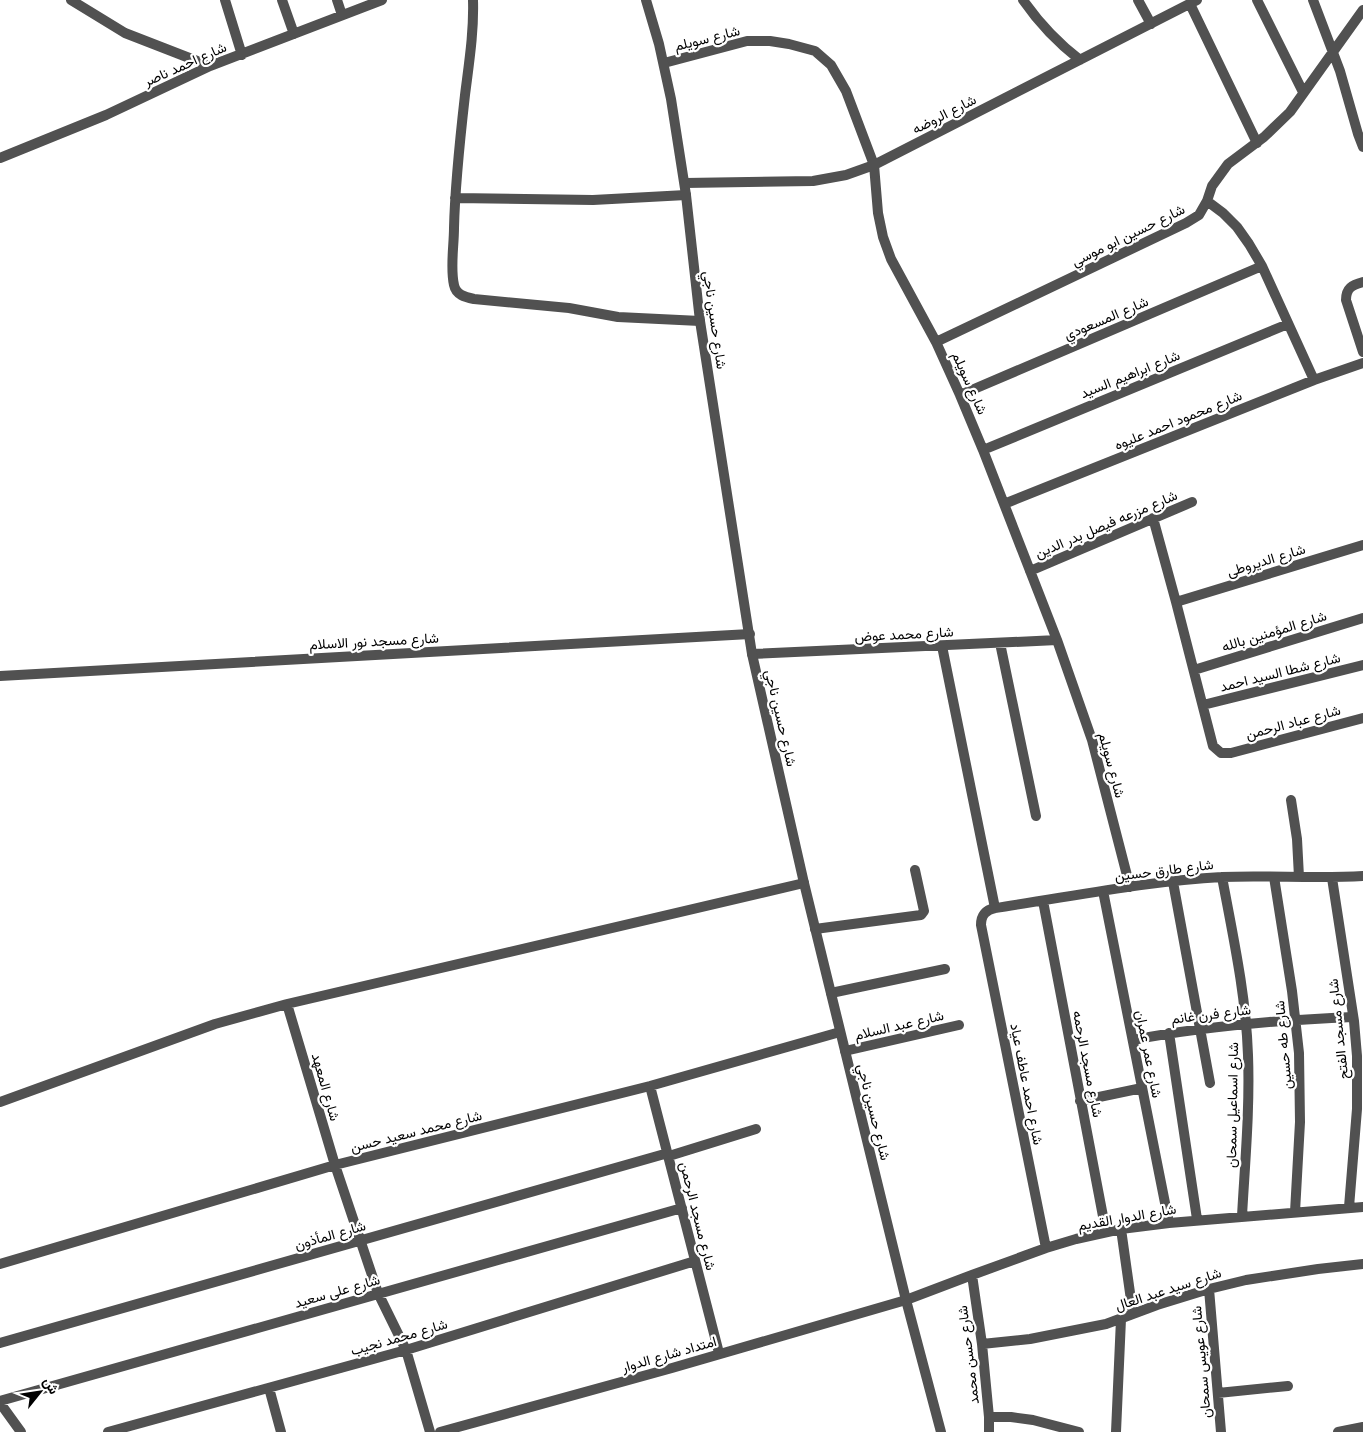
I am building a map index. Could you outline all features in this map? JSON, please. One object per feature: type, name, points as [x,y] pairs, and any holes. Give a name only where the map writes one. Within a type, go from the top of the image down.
[{"type":"street","points":[[71,0],[125,33],[210,66]]},
{"type":"street","points":[[225,0],[242,55]]},
{"type":"street","points":[[282,0],[294,34]]},
{"type":"street","points":[[336,0],[342,15]]},
{"type":"street","name":"شارع احمد ناصر","points":[[0,158],[106,115],[210,66],[382,0]]},
{"type":"street","points":[[473,0],[472,36],[457,164],[455,198],[454,286],[458,293],[464,297],[569,308],[618,317],[700,321]]},
{"type":"street","name":"شارع حسين ناجي","points":[[646,0],[664,63],[685,183],[700,321],[752,654],[830,993],[906,1300],[941,1432]]},
{"type":"street","points":[[1023,0],[1033,15],[1061,45],[1080,60]]},
{"type":"street","points":[[1138,0],[1151,24]]},
{"type":"street","points":[[1257,0],[1303,92]]},
{"type":"street","points":[[1313,0],[1333,51],[1363,147]]},
{"type":"street","points":[[1194,2],[1257,143]]},
{"type":"street","name":"شارع الروضه","points":[[685,183],[814,180],[846,175],[874,165],[1194,2]]},
{"type":"street","name":"شارع حسين ابو موسي","points":[[936,342],[1186,223],[1199,215],[1219,174],[1228,164],[1278,125],[1290,112],[1363,10]]},
{"type":"street","name":"شارع سويلم","points":[[664,63],[747,41],[770,41],[815,51],[831,65],[846,91],[874,165],[878,213],[890,259],[936,342],[960,395],[1057,640],[1092,740],[1130,887]]},
{"type":"street","points":[[455,198],[593,200],[686,196]]},
{"type":"street","points":[[1207,201],[1237,227],[1262,266],[1314,380]]},
{"type":"street","name":"شارع المسعودي","points":[[960,395],[1262,266]]},
{"type":"street","points":[[1363,282],[1350,287],[1346,293],[1346,300],[1363,352]]},
{"type":"street","name":"شارع ابراهيم السيد","points":[[983,450],[1288,324]]},
{"type":"street","name":"شارع محمود احمد عليوه","points":[[1004,504],[1314,380],[1363,363]]},
{"type":"street","name":"شارع مزرعه فيصل بدر الدين","points":[[1030,571],[1192,502]]},
{"type":"street","points":[[1153,518],[1203,705]]},
{"type":"street","name":"شارع الديروطى","points":[[1176,602],[1363,545]]},
{"type":"street","name":"شارع المؤمنين بالله","points":[[1194,670],[1363,618]]},
{"type":"street","name":"شارع مسجد نور الاسلام","points":[[0,676],[750,634]]},
{"type":"street","name":"شارع محمد عوض","points":[[752,654],[1057,640]]},
{"type":"street","points":[[1000,643],[1036,816]]},
{"type":"street","points":[[942,646],[995,908]]},
{"type":"street","name":"شارع شطا السيد احمد","points":[[1203,705],[1363,665]]},
{"type":"street","name":"شارع عباد الرحمن","points":[[1203,705],[1213,746],[1221,753],[1231,753],[1363,718]]},
{"type":"street","points":[[1291,800],[1297,839],[1299,878]]},
{"type":"street","points":[[815,929],[921,915],[924,910],[915,870]]},
{"type":"street","name":"شارع طارق حسين","points":[[995,908],[1130,887],[1222,877],[1332,878],[1363,876]]},
{"type":"street","name":"شارع اسماعيل سمحان","points":[[1222,877],[1240,979],[1248,1054],[1248,1116],[1242,1216]]},
{"type":"street","name":"شارع طه حسين","points":[[1274,877],[1296,1019],[1301,1088],[1295,1212]]},
{"type":"street","name":"شارع مسجد الفتح","points":[[1332,878],[1357,1020],[1357,1056],[1360,1091],[1350,1207]]},
{"type":"street","points":[[1173,882],[1210,1083]]},
{"type":"street","points":[[0,1102],[215,1024],[287,1004],[804,883]]},
{"type":"street","name":"شارع عمر عمران","points":[[1103,891],[1169,1222]]},
{"type":"street","name":"شارع مسجد الرحمه","points":[[1043,901],[1106,1232]]},
{"type":"street","name":"شارع احمد عاطف عياد","points":[[995,908],[984,914],[981,919],[981,925],[1046,1248]]},
{"type":"street","points":[[830,993],[945,969]]},
{"type":"street","name":"شارع المعهد","points":[[287,1004],[335,1165],[360,1240],[378,1293],[406,1350],[430,1432]]},
{"type":"street","name":"شارع فرن غانم","points":[[1133,1040],[1200,1028],[1246,1023],[1296,1019],[1357,1020]]},
{"type":"street","name":"شارع عبد السلام","points":[[845,1051],[959,1025]]},
{"type":"street","name":"شارع محمد سعيد حسن","points":[[0,1264],[335,1165],[650,1086],[840,1032]]},
{"type":"street","points":[[1169,1033],[1197,1219]]},
{"type":"street","name":"شارع مسجد الرحمن","points":[[650,1086],[719,1353]]},
{"type":"street","points":[[1080,1101],[1142,1088]]},
{"type":"street","name":"شارع المأذون","points":[[0,1343],[756,1129]]},
{"type":"street","name":"شارع الدوار القديم","points":[[906,1300],[1046,1248],[1106,1232],[1197,1219],[1363,1207]]},
{"type":"street","name":"شارع على سعيد","points":[[0,1402],[682,1208]]},
{"type":"street","points":[[1121,1229],[1133,1314]]},
{"type":"street","name":"شارع محمد نجيب","points":[[108,1432],[406,1350],[695,1261]]},
{"type":"street","name":"شارع سيد عبد العال","points":[[982,1344],[1072,1332],[1121,1319],[1208,1289],[1255,1279],[1363,1264]]},
{"type":"street","name":"شارع حسن محمد","points":[[972,1275],[982,1344],[989,1432]]},
{"type":"street","name":"شارع عويس سمحان","points":[[1208,1289],[1221,1432]]},
{"type":"street","name":"امتداد شارع الدوار","points":[[440,1432],[672,1368],[906,1300]]},
{"type":"street","points":[[1116,1432],[1121,1319]]},
{"type":"street","points":[[1218,1393],[1288,1386]]},
{"type":"street","points":[[269,1388],[281,1432]]},
{"type":"street","points":[[0,1402],[21,1432]]},
{"type":"street","points":[[989,1417],[1033,1420],[1079,1432]]},
{"type":"street","points":[[1338,1432],[1363,1428]]}]
